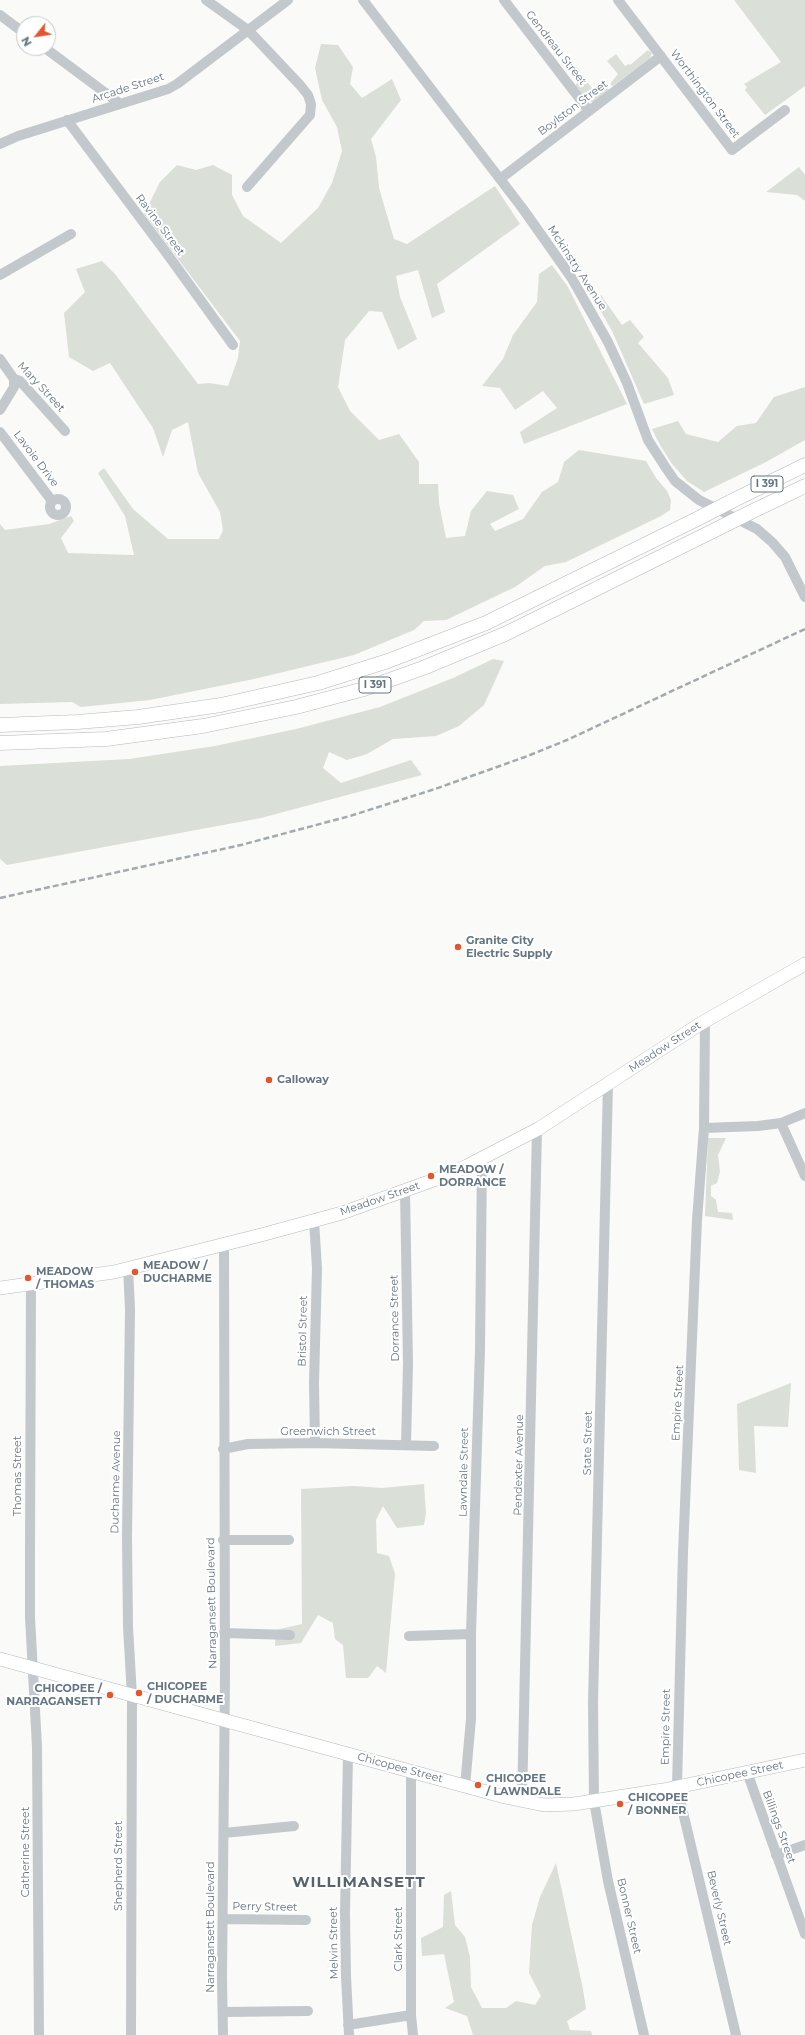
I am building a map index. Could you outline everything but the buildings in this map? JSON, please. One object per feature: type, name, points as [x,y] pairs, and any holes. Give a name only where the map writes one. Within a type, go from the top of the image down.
[{"type":"highway","name":"I 391","points":[[0,725],[37,724],[138,716],[221,705],[318,683],[388,661],[486,624],[805,465]]},
{"type":"highway","name":"I 391","points":[[0,743],[106,739],[203,726],[296,707],[356,691],[423,668],[505,634],[805,486]]},
{"type":"highway","points":[[0,719],[37,724]]},
{"type":"main road","name":"Meadow Street","points":[[0,1288],[86,1276],[128,1268],[314,1221],[405,1190],[466,1167],[537,1129],[705,1021],[805,964]]},
{"type":"main road","name":"Chicopee Street","points":[[0,1659],[411,1772],[522,1801],[555,1806],[677,1787],[805,1760]]},
{"type":"street","points":[[206,0],[248,30],[300,85],[308,95],[311,104],[310,115],[247,187]]},
{"type":"street","name":"Arcade Street","points":[[0,144],[18,136],[119,103],[168,89],[177,84],[288,0]]},
{"type":"street","name":"Mckinstry Avenue","points":[[363,0],[561,261],[591,308],[621,369],[648,440],[666,468],[676,481],[699,500],[749,525],[767,537],[781,551],[791,566],[805,597]]},
{"type":"street","name":"Gendreau Street","points":[[504,0],[589,111]]},
{"type":"street","name":"Worthington Street","points":[[618,0],[732,150],[785,110]]},
{"type":"street","points":[[0,15],[16,27]]},
{"type":"street","points":[[56,56],[119,103]]},
{"type":"street","name":"Boylston Street","points":[[500,179],[661,56]]},
{"type":"street","name":"Ravine Street","points":[[67,120],[233,345]]},
{"type":"street","points":[[0,275],[71,234]]},
{"type":"street","name":"Mary Street","points":[[0,358],[14,379],[20,381],[65,431]]},
{"type":"street","points":[[0,410],[14,387],[14,379]]},
{"type":"street","name":"Lavoie Drive","points":[[0,432],[52,501]]},
{"type":"street","name":"Empire Street","points":[[677,1787],[683,1552],[697,1220],[704,1128],[705,1021]]},
{"type":"street","name":"State Street","points":[[594,1801],[593,1702],[608,1084]]},
{"type":"street","points":[[704,1128],[737,1128],[781,1123],[805,1113]]},
{"type":"street","points":[[781,1123],[805,1176]]},
{"type":"street","name":"Pendexter Avenue","points":[[522,1801],[537,1129]]},
{"type":"street","name":"Lawndale Street","points":[[465,1786],[471,1719],[471,1634],[480,1349],[482,1158]]},
{"type":"street","name":"Dorrance Street","points":[[405,1190],[408,1306],[406,1444]]},
{"type":"street","name":"Bristol Street","points":[[314,1221],[317,1268],[314,1383],[315,1442]]},
{"type":"street","name":"Narragansett Boulevard","points":[[224,1243],[224,1833],[222,1978],[224,2035]]},
{"type":"street","name":"Ducharme Avenue","points":[[128,1268],[130,1309],[127,1538],[128,1627],[132,1696]]},
{"type":"street","name":"Thomas Street","points":[[31,1284],[30,1557],[33,1668]]},
{"type":"street","name":"Greenwich Street","points":[[223,1449],[248,1444],[315,1442],[434,1446]]},
{"type":"street","points":[[223,1540],[290,1540]]},
{"type":"street","points":[[224,1633],[290,1635]]},
{"type":"street","points":[[409,1636],[471,1634]]},
{"type":"street","name":"Catherine Street","points":[[33,1668],[37,1747],[39,2035]]},
{"type":"street","name":"Shepherd Street","points":[[131,2035],[132,1696]]},
{"type":"street","name":"Melvin Street","points":[[348,1754],[345,1913],[349,2030]]},
{"type":"street","name":"Clark Street","points":[[411,1772],[411,2016],[413,2035]]},
{"type":"street","name":"Billings Street","points":[[747,1772],[776,1855],[802,1915],[805,1934]]},
{"type":"street","name":"Beverly Street","points":[[677,1787],[736,2035]]},
{"type":"street","name":"Bonner Street","points":[[594,1801],[608,1882],[644,2035]]},
{"type":"street","points":[[224,1833],[294,1826]]},
{"type":"street","points":[[776,1855],[805,1845]]},
{"type":"street","name":"Perry Street","points":[[223,1919],[306,1920]]},
{"type":"street","points":[[224,2012],[308,2011]]},
{"type":"street","points":[[349,2030],[411,2016]]},
{"type":"shaded area","points":[[734,0],[805,0],[805,86],[765,115],[745,90],[747,87],[744,84],[781,62]]},
{"type":"shaded area","points":[[321,44],[338,45],[353,67],[350,84],[362,98],[392,79],[401,100],[371,139],[376,157],[379,188],[394,239],[407,244],[495,186],[520,224],[437,284],[445,312],[432,318],[418,270],[396,276],[400,297],[417,339],[398,350],[382,312],[369,311],[345,340],[338,387],[350,411],[379,440],[399,434],[419,462],[419,484],[438,484],[439,503],[446,538],[465,536],[471,511],[487,491],[513,495],[519,509],[490,524],[495,531],[523,519],[542,492],[558,482],[564,462],[579,450],[646,461],[656,478],[667,491],[671,500],[670,510],[661,516],[566,562],[545,566],[515,587],[446,620],[424,621],[414,630],[354,655],[254,679],[150,700],[81,707],[72,702],[0,704],[0,524],[5,530],[49,524],[71,516],[74,521],[61,538],[68,553],[134,555],[125,516],[98,473],[104,468],[133,509],[168,539],[219,539],[223,530],[220,512],[198,473],[188,422],[172,430],[163,457],[153,428],[110,363],[93,371],[69,357],[64,313],[85,292],[76,269],[102,261],[115,274],[198,384],[209,383],[228,386],[238,358],[240,341],[144,214],[160,182],[177,165],[196,170],[213,165],[232,175],[232,195],[243,216],[281,243],[318,208],[332,183],[342,151],[337,127],[322,100],[315,68]]},
{"type":"shaded area","points":[[648,50],[652,53],[650,58],[613,86],[610,84],[618,74],[607,61],[616,54],[625,66],[630,65]]},
{"type":"shaded area","points":[[584,78],[596,93],[605,87],[605,84],[609,90],[593,102],[589,102],[575,85]]},
{"type":"shaded area","points":[[799,167],[805,175],[805,201],[797,195],[766,192]]},
{"type":"shaded area","points":[[552,265],[568,287],[627,404],[524,444],[520,432],[557,408],[543,391],[515,410],[500,388],[482,386],[503,359],[513,335],[537,302],[539,274]]},
{"type":"shaded area","points":[[601,295],[622,325],[630,320],[644,337],[638,343],[668,378],[674,395],[644,404],[612,331],[595,301]]},
{"type":"shaded area","points":[[805,387],[805,440],[766,462],[704,492],[687,481],[672,464],[652,429],[678,421],[686,434],[718,442],[737,426],[756,423],[774,397]]},
{"type":"shaded area","points":[[493,659],[504,661],[484,705],[459,726],[436,736],[393,739],[367,754],[347,760],[329,752],[323,768],[341,783],[411,760],[422,775],[261,818],[7,865],[0,859],[0,766],[129,759],[215,746],[296,729],[380,707],[453,678]]},
{"type":"shaded area","points":[[708,1138],[726,1138],[718,1155],[720,1172],[717,1183],[711,1186],[711,1196],[716,1200],[718,1212],[732,1213],[733,1220],[705,1216]]},
{"type":"shaded area","points":[[791,1383],[788,1427],[754,1426],[756,1473],[739,1470],[737,1404]]},
{"type":"shaded area","points":[[424,1484],[426,1513],[424,1525],[397,1528],[383,1506],[376,1520],[377,1553],[389,1556],[395,1574],[386,1673],[377,1666],[368,1678],[346,1678],[343,1645],[335,1639],[333,1623],[318,1615],[301,1643],[275,1646],[276,1630],[302,1624],[301,1489],[354,1486],[382,1488]]},
{"type":"shaded area","points":[[556,1863],[586,2009],[567,2021],[570,2030],[591,2031],[592,2035],[473,2035],[467,2016],[445,2008],[454,2002],[444,1954],[422,1956],[421,1938],[443,1927],[444,1895],[451,1891],[455,1925],[465,1937],[470,1957],[471,1987],[482,2008],[506,2008],[516,2001],[535,2005],[541,1996],[529,1973],[532,1925],[540,1897]]},
{"type":"railway","points":[[0,898],[241,845],[350,816],[435,789],[525,757],[567,740],[805,629]]},
{"type":"place","name":"Granite City Electric Supply","points":[[458,947]]},
{"type":"place","name":"Calloway","points":[[269,1080]]},
{"type":"place","name":"MEADOW / DORRANCE","points":[[431,1176]]},
{"type":"place","name":"MEADOW / DUCHARME","points":[[135,1272]]},
{"type":"place","name":"MEADOW / THOMAS","points":[[28,1278]]},
{"type":"place","name":"CHICOPEE / DUCHARME","points":[[139,1693]]},
{"type":"place","name":"CHICOPEE / NARRAGANSETT","points":[[110,1695]]},
{"type":"place","name":"CHICOPEE / LAWNDALE","points":[[478,1785]]},
{"type":"place","name":"CHICOPEE / BONNER","points":[[620,1804]]},
{"type":"district","name":"WILLIMANSETT","points":[[359,1883]]}]
